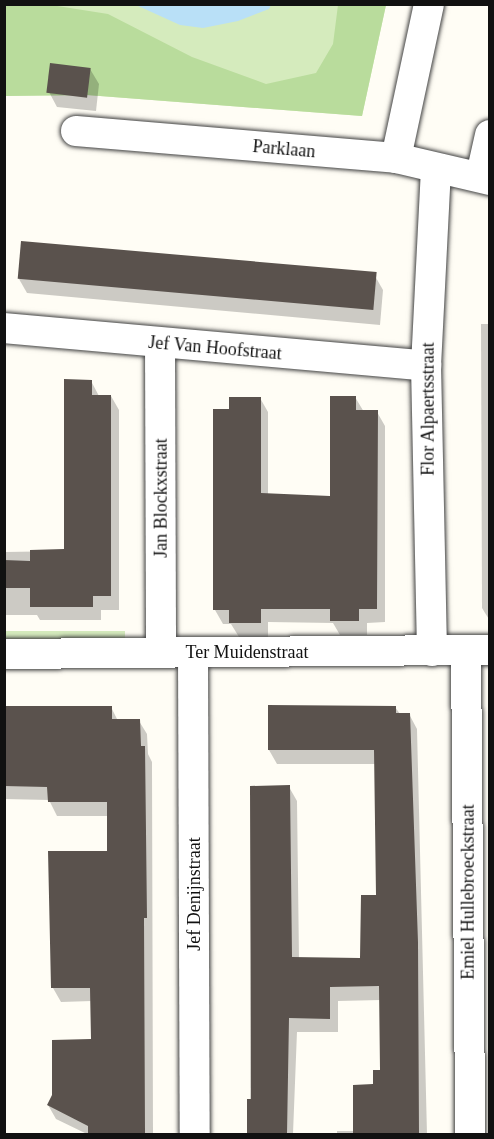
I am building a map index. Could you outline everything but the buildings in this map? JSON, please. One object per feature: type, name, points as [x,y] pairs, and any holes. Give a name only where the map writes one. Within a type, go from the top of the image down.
[{"type":"street","points":[[396,158],[429,4]]},
{"type":"street","name":"Parklaan","points":[[76,131],[396,158],[485,178]]},
{"type":"street","points":[[485,178],[489,135]]},
{"type":"street","name":"Flor Alpaertsstraat","points":[[432,651],[426,366],[436,168]]},
{"type":"street","name":"Jef Van Hoofstraat","points":[[4,328],[160,344],[426,366]]},
{"type":"street","name":"Jan Blockxstraat","points":[[160,344],[161,653]]},
{"type":"street","name":"Ter Muidenstraat","points":[[4,654],[478,650]]},
{"type":"street","name":"Emiel Hullebroeckstraat","points":[[470,1134],[478,650]]},
{"type":"street","name":"Jef Denijnstraat","points":[[193,652],[195,1134]]},
{"type":"green space","points":[[4,5],[386,5],[362,116],[87,95],[5,96]]},
{"type":"green space","points":[[51,5],[108,14],[192,57],[266,84],[316,73],[333,44],[338,5],[386,5],[362,116],[87,95],[5,96],[4,6]]},
{"type":"green space","points":[[4,631],[125,631],[125,639],[4,639]]},
{"type":"water","points":[[271,4],[269,9],[238,21],[203,28],[180,25],[136,5]]}]
